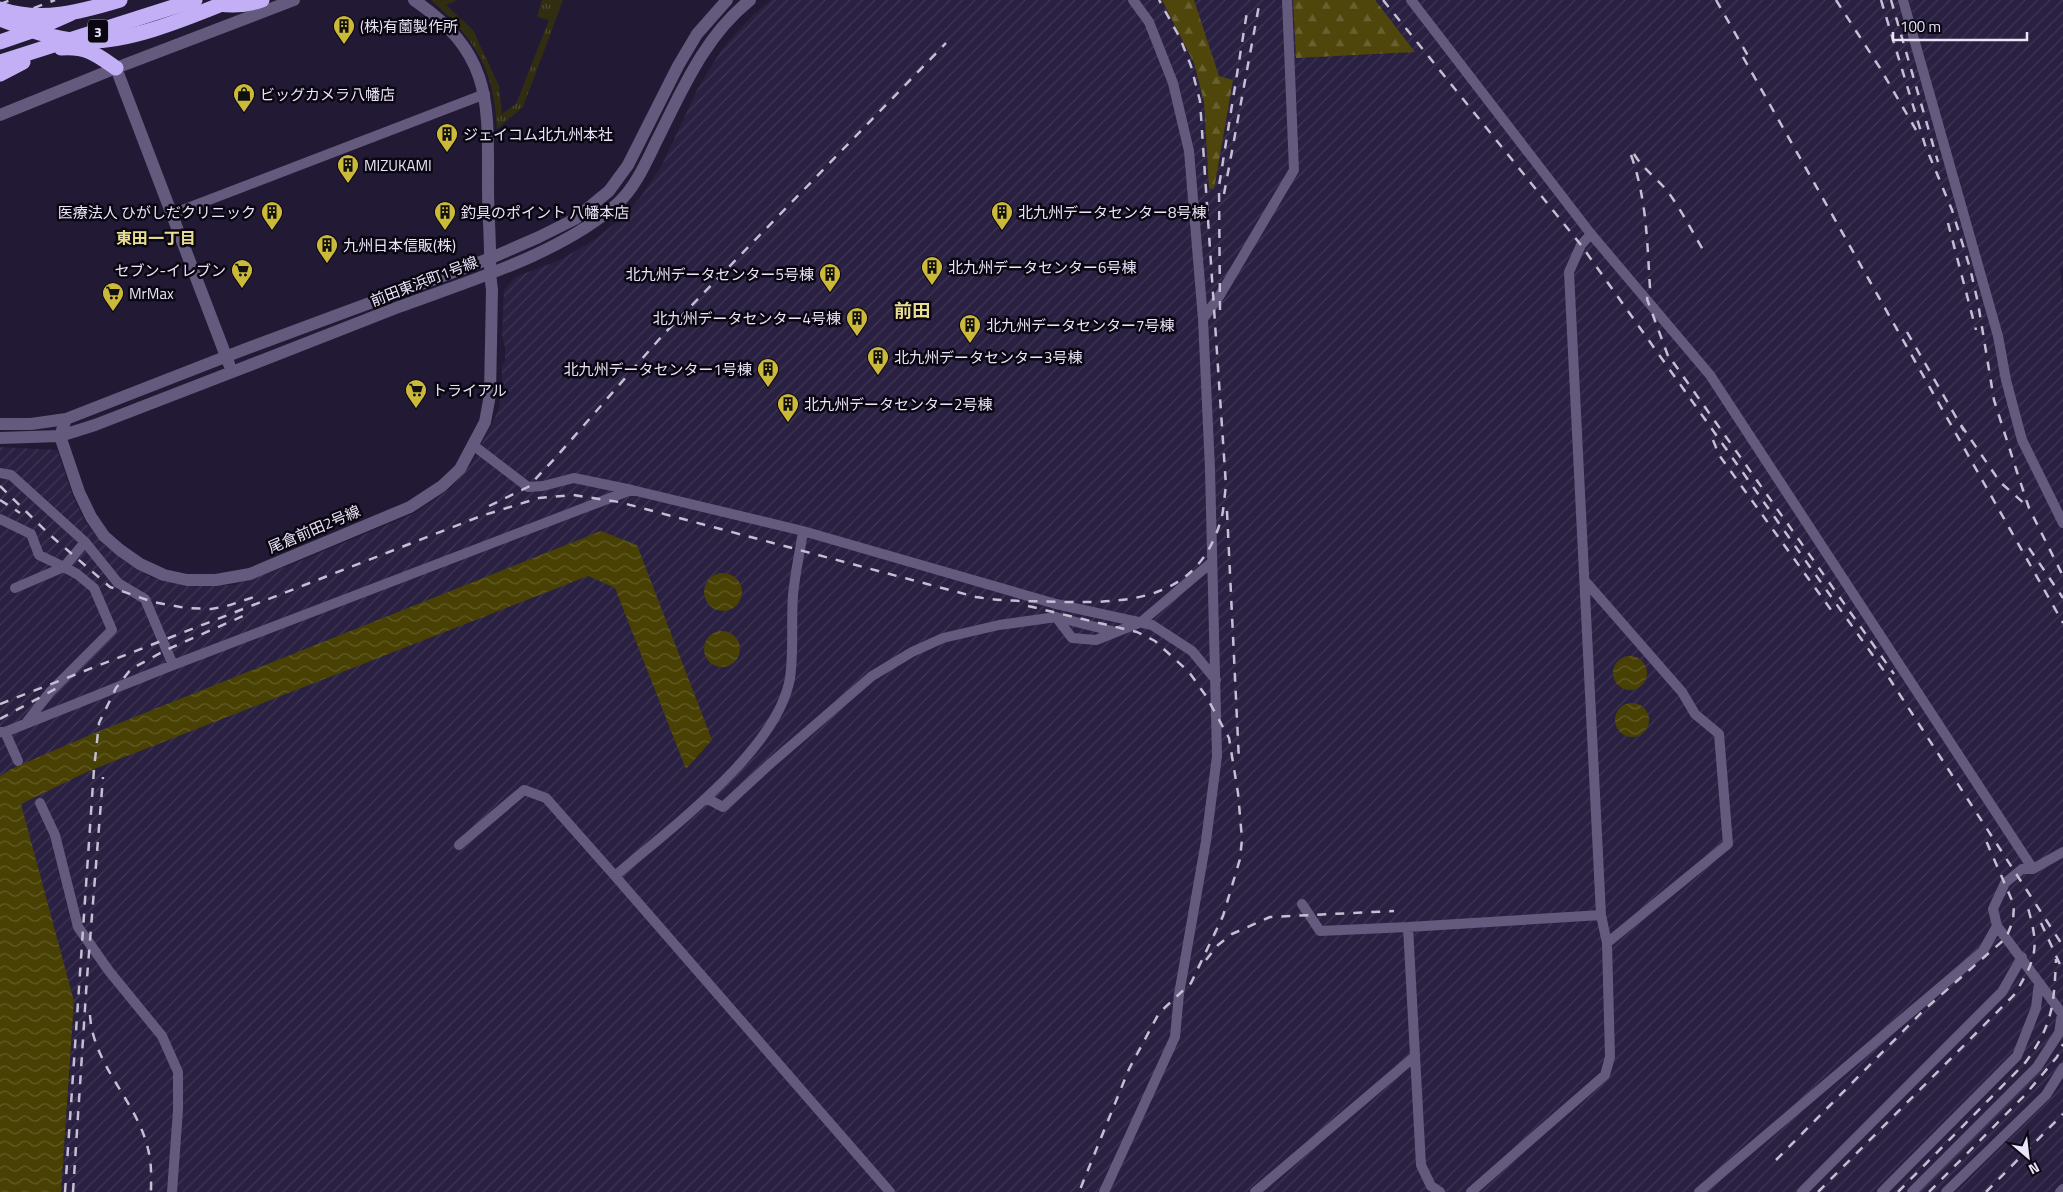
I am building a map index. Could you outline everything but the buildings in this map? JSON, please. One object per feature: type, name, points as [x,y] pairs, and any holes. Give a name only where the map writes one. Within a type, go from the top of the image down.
[{"type":"highway","points":[[0,42],[56,22],[97,0]]},
{"type":"highway","points":[[0,9],[15,15],[40,17],[84,11],[120,0]]},
{"type":"highway","name":"3","points":[[0,52],[163,0]]},
{"type":"highway","name":"3","points":[[0,62],[195,0]]},
{"type":"highway","points":[[0,20],[43,34],[81,41],[96,41],[134,34],[232,0]]},
{"type":"highway","points":[[215,4],[229,6],[250,4],[262,0]]},
{"type":"highway","points":[[0,74],[37,55],[57,49],[74,47],[90,51],[116,68]]},
{"type":"street","points":[[0,115],[116,68],[294,0]]},
{"type":"street","name":"尾倉前田2号線","points":[[60,436],[79,492],[90,517],[104,536],[140,564],[164,575],[187,580],[216,580],[250,574],[410,507],[442,486],[460,469],[484,422],[490,395],[492,299],[485,94],[473,62],[462,43],[447,25],[414,0]]},
{"type":"street","name":"前田東浜町1号線","points":[[0,424],[31,424],[66,419],[490,258],[575,219],[609,191],[628,165],[682,58],[697,34],[727,0]]},
{"type":"street","name":"前田東浜町1号線","points":[[0,438],[60,436],[103,422],[490,273],[565,240],[589,227],[619,202],[642,171],[704,50],[736,11],[750,0]]},
{"type":"street","points":[[1104,1192],[1176,1037],[1179,994],[1206,841],[1217,756],[1204,319],[1189,152],[1173,83],[1149,22],[1133,0]]},
{"type":"street","points":[[1204,319],[1294,170],[1287,0]]},
{"type":"street","points":[[1411,0],[1591,234],[1710,375],[2034,869]]},
{"type":"street","points":[[1903,0],[1998,336],[2006,380],[2022,440],[2063,523]]},
{"type":"street","points":[[116,68],[232,372]]},
{"type":"street","points":[[172,214],[485,94]]},
{"type":"street","points":[[1471,1192],[1605,1075],[1610,1057],[1607,943],[1602,915],[1569,272],[1581,244],[1591,234]]},
{"type":"street","points":[[60,436],[66,419]]},
{"type":"street","points":[[473,445],[528,487],[543,486],[574,478],[632,490],[803,531],[1046,602],[1152,625],[1192,651],[1216,680]]},
{"type":"street","points":[[0,473],[11,475],[85,542],[118,583],[144,599],[173,666]]},
{"type":"street","points":[[18,761],[3,732],[632,490]]},
{"type":"street","points":[[0,519],[31,534],[39,555],[77,574],[94,588],[112,630],[50,692],[25,724]]},
{"type":"street","points":[[614,876],[706,798],[764,737],[780,709],[790,678],[793,593],[803,531]]},
{"type":"street","points":[[15,588],[64,568],[85,542]]},
{"type":"street","points":[[1056,617],[1072,638],[1096,640],[1141,622],[1212,562]]},
{"type":"street","points":[[1586,582],[1682,692],[1695,714],[1719,734],[1728,844],[1607,943]]},
{"type":"street","points":[[706,798],[723,807],[872,676],[912,652],[943,638],[999,625],[1056,617],[1116,632]]},
{"type":"street","points":[[459,845],[524,790],[546,798],[890,1192]]},
{"type":"street","points":[[40,803],[55,835],[78,927],[109,971],[162,1036],[178,1072],[178,1110],[172,1192]]},
{"type":"street","points":[[1912,1192],[2036,1067],[2059,1033],[2063,1014],[1997,926],[1993,909],[2005,884],[2022,869],[2034,869],[2063,852]]},
{"type":"street","points":[[1302,904],[1320,931],[1408,928],[1602,915]]},
{"type":"street","points":[[1699,1192],[1983,952],[1997,926]]},
{"type":"street","points":[[1408,928],[1421,1165],[1431,1186],[1440,1192]]},
{"type":"street","points":[[1802,1192],[2002,992],[2022,957]]},
{"type":"street","points":[[1882,1192],[2017,1056],[2036,1008],[2039,983]]},
{"type":"street","points":[[1255,1192],[1414,1057]]},
{"type":"street","points":[[1946,1192],[2046,1095],[2063,1068]]},
{"type":"street","points":[[2060,1192],[2063,1189]]},
{"type":"shaded area","points":[[771,0],[1908,0],[1936,100],[1909,0],[2063,0],[2063,268],[2060,269],[2063,297],[2063,1192],[61,1192],[74,1001],[11,769],[0,776],[0,447],[57,450],[73,496],[86,523],[102,543],[124,561],[151,577],[186,586],[234,585],[288,566],[415,513],[451,488],[470,466],[494,420],[499,407],[502,365],[505,362],[505,347],[502,336],[504,290],[515,277],[560,260],[594,240],[622,218],[640,198],[662,165],[697,90],[722,49],[752,16]]},
{"type":"green space","points":[[431,0],[457,0],[446,5],[473,30],[499,86],[502,114],[516,104],[549,20],[537,17],[542,0],[563,0],[523,107],[497,129],[492,89],[480,57],[460,28]]},
{"type":"green space","points":[[1162,0],[1194,0],[1219,76],[1233,80],[1214,189],[1209,188],[1204,102],[1194,63]]},
{"type":"green space","points":[[1293,0],[1375,0],[1415,52],[1296,58]]},
{"type":"water","points":[[601,531],[637,545],[712,740],[686,769],[615,588],[588,576],[89,771],[21,804],[74,1001],[61,1192],[0,1192],[0,776],[11,769],[92,734]]},
{"type":"water","points":[[723,573],[737,578],[742,592],[737,606],[723,611],[709,606],[704,592],[709,578]]},
{"type":"water","points":[[722,631],[729,632],[735,636],[739,642],[739,656],[735,662],[729,666],[722,667],[715,666],[709,662],[705,656],[704,649],[705,642],[709,636],[715,632]]},
{"type":"water","points":[[1630,656],[1642,661],[1647,673],[1642,685],[1630,690],[1618,685],[1613,673],[1618,661]]},
{"type":"water","points":[[1632,703],[1639,704],[1644,708],[1648,713],[1648,727],[1644,732],[1639,736],[1632,737],[1625,736],[1620,732],[1616,727],[1615,720],[1616,713],[1620,708],[1625,704]]},
{"type":"railway","points":[[0,4],[11,0]]},
{"type":"railway","points":[[0,21],[55,0]]},
{"type":"railway","points":[[0,704],[481,516],[539,498],[573,495],[619,502],[988,599],[1068,602],[1117,600],[1139,597],[1160,591],[1179,581],[1196,567],[1210,548],[1221,519],[1226,486],[1200,101],[1191,66],[1180,38],[1159,0]]},
{"type":"railway","points":[[1224,194],[1260,0]]},
{"type":"railway","points":[[1383,0],[1581,245],[1889,678],[2063,946]]},
{"type":"railway","points":[[1716,0],[1751,61]]},
{"type":"railway","points":[[1836,0],[1880,68],[1916,130]]},
{"type":"railway","points":[[1881,0],[1925,145],[1952,210],[1970,268],[1978,303],[1994,400],[2029,508],[2063,576]]},
{"type":"railway","points":[[1891,0],[1938,162]]},
{"type":"railway","points":[[1220,310],[1219,186],[1247,12]]},
{"type":"railway","points":[[489,506],[528,487],[662,336],[946,43]]},
{"type":"railway","points":[[1743,57],[2063,623]]},
{"type":"railway","points":[[1634,154],[1668,192],[1706,255]]},
{"type":"railway","points":[[1631,155],[1640,188],[1647,238],[1650,288],[1647,299],[1668,356]]},
{"type":"railway","points":[[1948,223],[1976,330]]},
{"type":"railway","points":[[1907,332],[1964,431]]},
{"type":"railway","points":[[1673,362],[1894,674]]},
{"type":"railway","points":[[1961,425],[2000,482],[2027,506]]},
{"type":"railway","points":[[1713,440],[1719,455],[1834,614]]},
{"type":"railway","points":[[0,486],[50,535],[110,587],[153,602],[186,608],[211,609],[254,597]]},
{"type":"railway","points":[[0,500],[20,513]]},
{"type":"railway","points":[[1227,511],[1239,761]]},
{"type":"railway","points":[[2029,548],[2063,598]]},
{"type":"railway","points":[[1028,606],[1137,632],[1155,641],[1189,672],[1206,696],[1229,738],[1238,793],[1242,839],[1240,859],[1223,916],[1191,983],[1159,1013],[1129,1069],[1079,1192]]},
{"type":"railway","points":[[65,1192],[94,769],[99,723],[116,688],[131,669],[166,650],[243,616]]},
{"type":"railway","points":[[0,719],[59,687]]},
{"type":"railway","points":[[73,1192],[103,777]]},
{"type":"railway","points":[[1776,1160],[1925,1009],[2006,938],[2013,921],[2014,905],[1984,836]]},
{"type":"railway","points":[[1818,1192],[2014,995],[2028,970],[2034,950],[2035,940],[2026,901]]},
{"type":"railway","points":[[1206,960],[1218,945],[1232,934],[1270,917],[1394,911]]},
{"type":"railway","points":[[2041,923],[2063,971]]},
{"type":"railway","points":[[1898,1192],[2025,1063],[2047,1025],[2053,1002],[2056,959]]},
{"type":"railway","points":[[90,1015],[99,1051],[135,1115],[148,1149],[151,1192]]},
{"type":"railway","points":[[1929,1192],[2025,1095],[2057,1057],[2063,1044]]},
{"type":"railway","points":[[1986,1192],[2063,1114]]},
{"type":"place","name":"(株)有薗製作所","points":[[344,45]]},
{"type":"place","name":"ビッグカメラ八幡店","points":[[244,113]]},
{"type":"place","name":"ジェイコム北九州本社","points":[[447,153]]},
{"type":"place","name":"MIZUKAMI","points":[[348,184]]},
{"type":"place","name":"医療法人 ひがしだクリニック","points":[[272,231]]},
{"type":"place","name":"釣具のポイント 八幡本店","points":[[445,231]]},
{"type":"place","name":"北九州データセンター8号棟","points":[[1002,231]]},
{"type":"place","name":"九州日本信販(株)","points":[[327,264]]},
{"type":"place","name":"北九州データセンター6号棟","points":[[932,286]]},
{"type":"place","name":"セブン-イレブン","points":[[242,289]]},
{"type":"place","name":"北九州データセンター5号棟","points":[[830,293]]},
{"type":"place","name":"MrMax","points":[[113,312]]},
{"type":"place","name":"北九州データセンター4号棟","points":[[857,337]]},
{"type":"place","name":"北九州データセンター7号棟","points":[[970,344]]},
{"type":"place","name":"北九州データセンター3号棟","points":[[878,376]]},
{"type":"place","name":"北九州データセンター1号棟","points":[[768,388]]},
{"type":"place","name":"トライアル","points":[[416,409]]},
{"type":"place","name":"北九州データセンター2号棟","points":[[788,423]]},
{"type":"district","name":"東田一丁目","points":[[156,238]]},
{"type":"district","name":"前田","points":[[912,310]]}]
